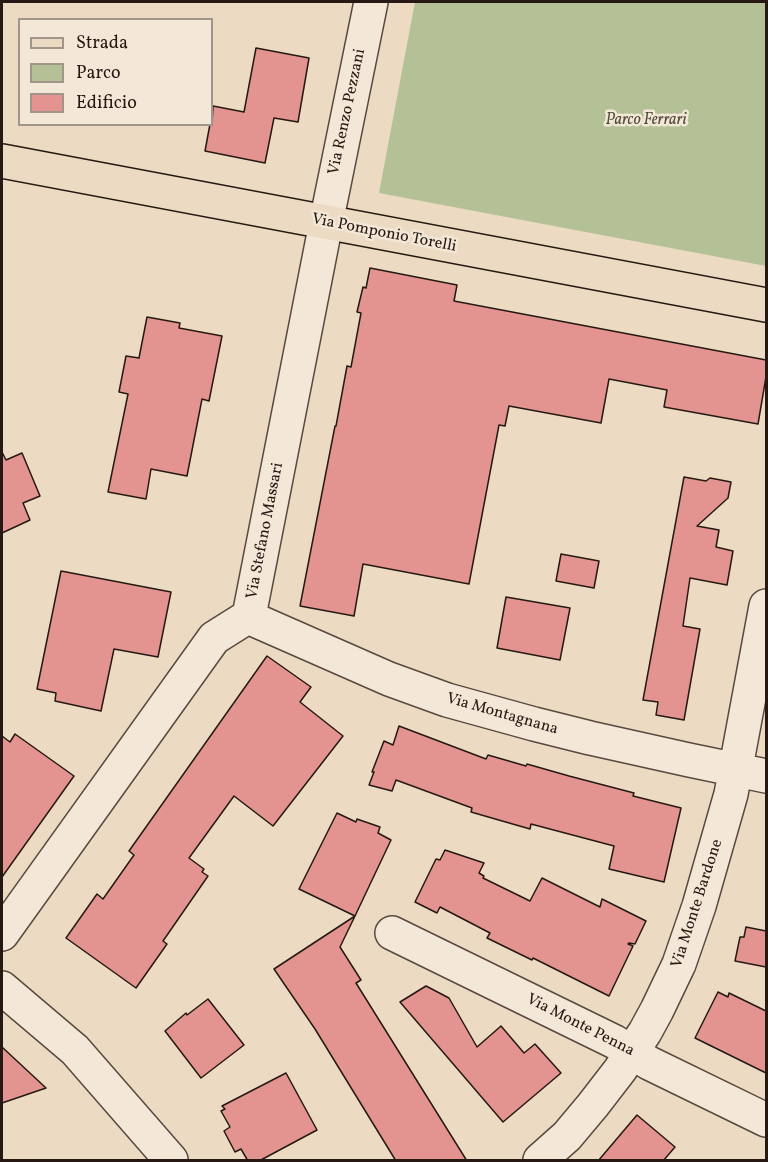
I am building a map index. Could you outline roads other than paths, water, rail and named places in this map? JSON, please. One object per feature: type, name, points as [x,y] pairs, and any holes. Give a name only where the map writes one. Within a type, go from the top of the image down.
[{"type":"main road","name":"Via Pomponio Torelli","points":[[2,161],[766,305]]},
{"type":"street","name":"Via Renzo Pezzani","points":[[326,223],[371,2]]},
{"type":"street","name":"Via Stefano Massari","points":[[2,934],[214,638],[249,616],[326,223]]},
{"type":"street","name":"Via Monte Bardone","points":[[540,1161],[567,1136],[632,1052],[670,986],[683,955],[716,850],[751,773],[766,606]]},
{"type":"street","name":"Via Montagnana","points":[[249,616],[389,679],[447,700],[562,731],[751,773]]},
{"type":"street","name":"Via Monte Penna","points":[[392,933],[604,1036],[649,1063],[766,1120]]},
{"type":"street","points":[[2,988],[75,1050],[171,1161]]},
{"type":"park label","name":"Parco Ferrari","points":[[646,121]]}]
